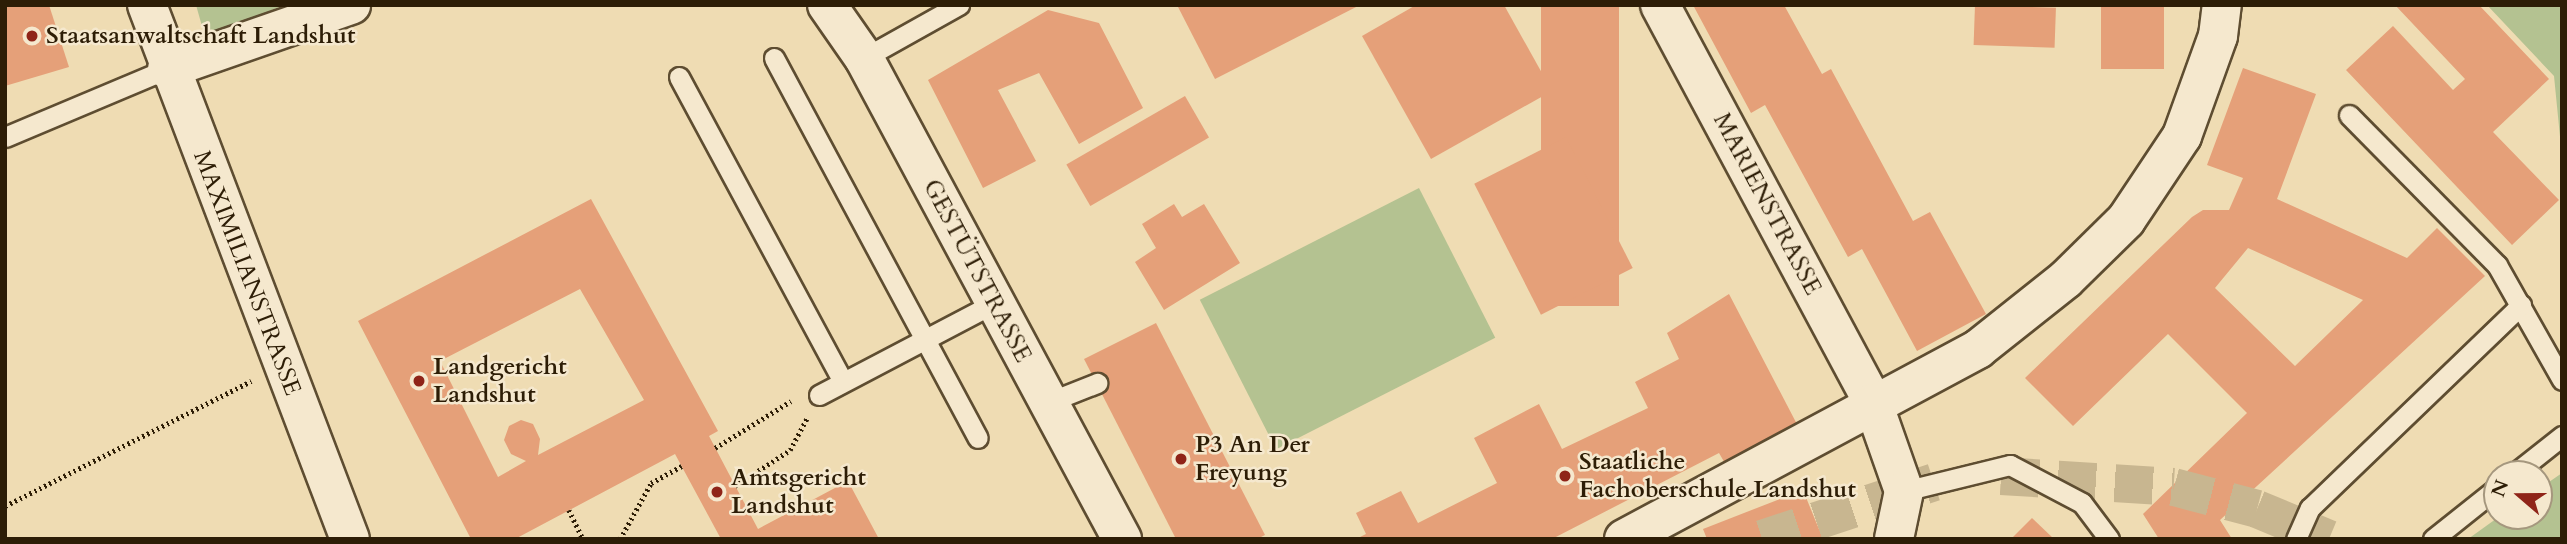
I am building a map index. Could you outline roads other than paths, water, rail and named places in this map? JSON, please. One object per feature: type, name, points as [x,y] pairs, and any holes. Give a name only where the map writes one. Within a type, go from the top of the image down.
[{"type":"street","name":"MAXIMILIANSTRASSE","points":[[148,5],[167,69],[350,539]]},
{"type":"street","points":[[167,69],[351,5]]},
{"type":"street","name":"GESTÜTSTRASSE","points":[[827,5],[864,58],[992,304],[1049,402],[1122,539]]},
{"type":"street","name":"MARIENSTRASSE","points":[[1660,5],[1873,404],[1904,491]]},
{"type":"street","points":[[1624,539],[1979,349],[2066,279],[2126,220],[2182,136],[2218,36],[2222,5]]},
{"type":"street","points":[[1894,539],[1904,491]]},
{"type":"lane","points":[[864,58],[959,5]]},
{"type":"lane","points":[[774,58],[978,438]]},
{"type":"lane","points":[[5,137],[167,69]]},
{"type":"lane","points":[[679,77],[843,382]]},
{"type":"lane","points":[[2349,115],[2497,265],[2562,380]]},
{"type":"lane","points":[[819,395],[992,304]]},
{"type":"lane","points":[[2296,539],[2310,508],[2521,305]]},
{"type":"lane","points":[[1049,402],[1097,383]]},
{"type":"lane","points":[[2532,460],[2562,436]]},
{"type":"lane","points":[[1904,491],[2010,465],[2082,503],[2109,539]]},
{"type":"lane","points":[[2433,539],[2483,499]]},
{"type":"tunnel","points":[[2001,476],[2174,487],[2257,509],[2329,539]]},
{"type":"tunnel","points":[[1762,539],[1934,482]]},
{"type":"place","name":"Staatsanwaltschaft Landshut","points":[[32,36]]},
{"type":"place","name":"Landgericht Landshut","points":[[419,381]]},
{"type":"place","name":"P3 An Der Freyung","points":[[1181,459]]},
{"type":"place","name":"Staatliche Fachoberschule Landshut","points":[[1565,476]]},
{"type":"place","name":"Amtsgericht Landshut","points":[[717,492]]}]
